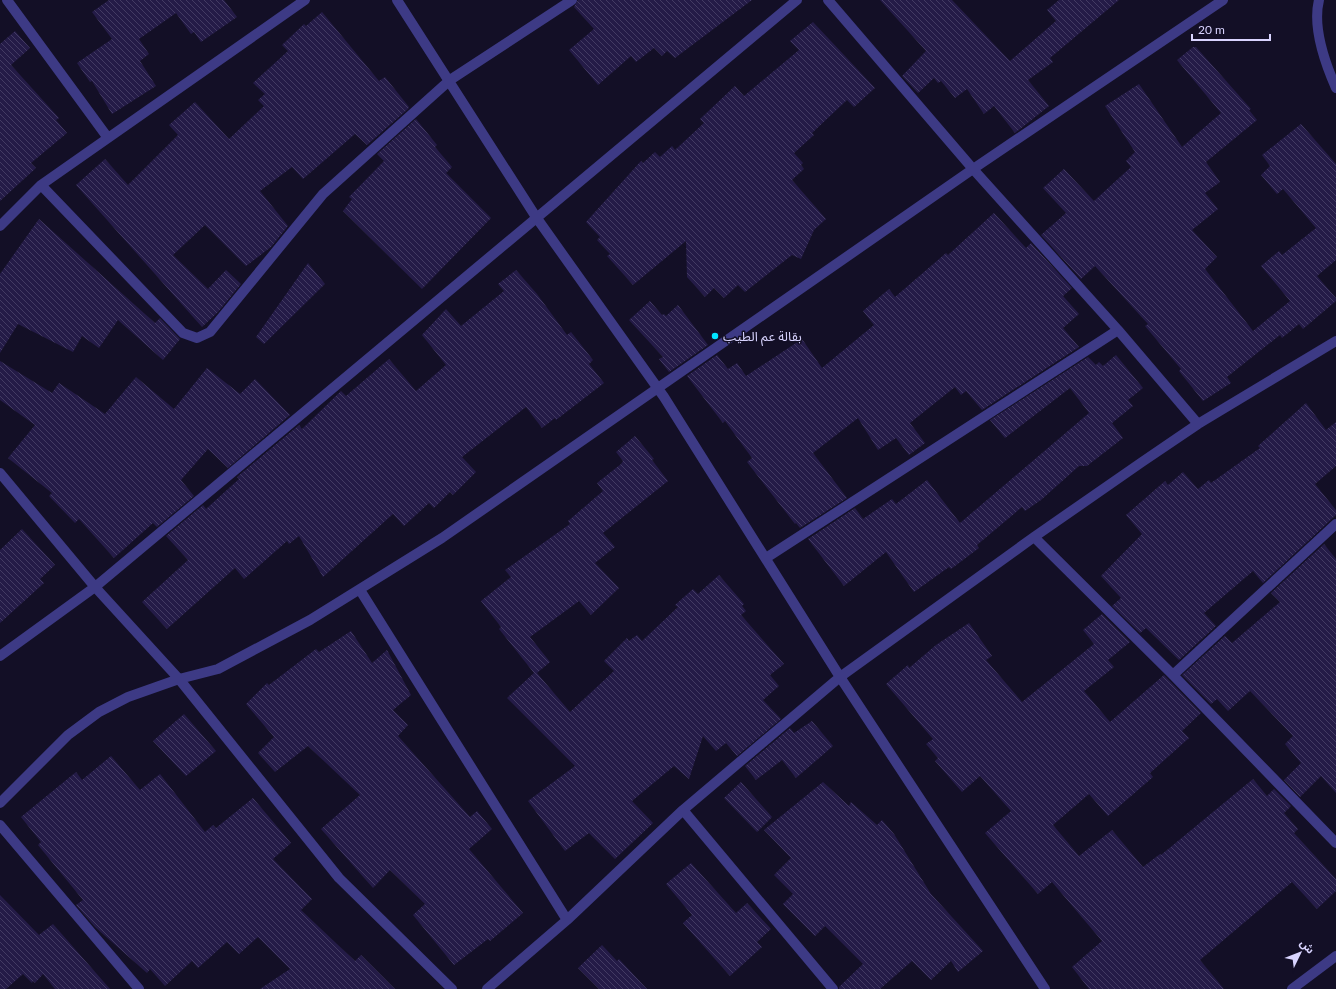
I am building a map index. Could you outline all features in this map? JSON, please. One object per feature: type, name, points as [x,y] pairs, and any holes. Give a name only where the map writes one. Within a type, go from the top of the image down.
[{"type":"street","points":[[8,0],[108,138]]},
{"type":"street","points":[[0,226],[41,185],[305,0]]},
{"type":"street","points":[[397,0],[450,80],[536,217],[658,389],[840,677],[1046,989]]},
{"type":"street","points":[[41,185],[184,333],[197,338],[210,332],[323,194],[450,80],[572,0]]},
{"type":"street","points":[[0,656],[95,586],[797,0]]},
{"type":"street","points":[[828,0],[972,169],[1118,330],[1198,424]]},
{"type":"street","points":[[0,803],[39,762],[68,735],[99,712],[128,697],[179,679],[218,669],[310,620],[360,590],[442,538],[972,169],[1223,0]]},
{"type":"street","points":[[1319,0],[1317,8],[1320,40],[1336,88]]},
{"type":"street","points":[[766,558],[1118,330]]},
{"type":"street","points":[[487,989],[567,920],[683,810],[840,677],[1034,537],[1198,424],[1336,340]]},
{"type":"street","points":[[0,473],[95,586],[179,679],[339,878],[452,989]]},
{"type":"street","points":[[1173,675],[1336,524]]},
{"type":"street","points":[[1034,537],[1173,675],[1336,843]]},
{"type":"street","points":[[360,590],[567,920]]},
{"type":"street","points":[[683,810],[833,989]]},
{"type":"street","points":[[0,825],[139,989]]},
{"type":"street","points":[[1292,989],[1336,956]]},
{"type":"building","points":[[109,0],[224,0],[237,17],[201,42],[194,32],[191,34],[176,13],[139,39],[149,54],[140,61],[156,86],[112,114],[92,81],[90,82],[77,63],[112,39],[92,12]]},
{"type":"building","points":[[578,0],[752,0],[675,58],[667,51],[662,56],[654,48],[636,62],[631,56],[598,85],[569,50],[594,29],[574,7]]},
{"type":"building","points":[[880,0],[952,0],[1010,61],[1056,21],[1047,10],[1059,0],[1119,0],[1050,58],[1053,62],[1028,80],[1049,106],[1015,133],[994,106],[984,114],[967,89],[955,98],[941,81],[938,83],[934,78],[918,93],[902,76],[926,51]]},
{"type":"building","points":[[322,12],[379,81],[385,77],[409,107],[367,145],[355,134],[303,179],[292,167],[260,191],[288,226],[271,247],[246,266],[205,225],[173,255],[208,289],[226,270],[241,284],[218,312],[202,327],[76,185],[105,159],[128,185],[178,135],[169,125],[195,102],[229,139],[264,106],[258,100],[265,94],[253,83],[288,51],[282,45],[304,24],[306,26]]},
{"type":"building","points":[[813,22],[875,88],[854,107],[847,100],[812,133],[814,135],[794,153],[803,163],[801,165],[804,169],[792,180],[826,219],[814,230],[801,259],[792,255],[745,292],[738,285],[724,298],[714,288],[705,297],[687,277],[686,241],[633,285],[607,256],[610,254],[597,240],[600,237],[586,222],[641,161],[643,163],[655,152],[660,157],[672,146],[675,150],[704,123],[700,119],[735,86],[744,96],[799,50],[790,41]]},
{"type":"building","points":[[15,31],[30,48],[11,65],[59,118],[56,120],[67,133],[31,163],[36,168],[0,201],[0,44]]},
{"type":"building","points":[[1193,47],[1196,47],[1251,109],[1249,110],[1257,120],[1206,162],[1220,182],[1205,193],[1218,209],[1192,230],[1217,257],[1205,269],[1253,331],[1290,301],[1261,266],[1279,251],[1282,255],[1316,228],[1283,189],[1277,194],[1261,175],[1270,166],[1262,155],[1301,124],[1336,164],[1336,260],[1317,276],[1336,298],[1336,301],[1303,329],[1299,324],[1282,338],[1280,335],[1227,377],[1231,383],[1203,401],[1179,371],[1181,369],[1145,326],[1148,324],[1095,266],[1081,279],[1041,235],[1066,213],[1043,188],[1064,169],[1094,201],[1131,167],[1126,161],[1135,152],[1105,106],[1139,84],[1182,147],[1221,113],[1177,60]]},
{"type":"building","points":[[416,119],[437,145],[435,147],[452,167],[446,173],[491,218],[422,289],[343,211],[352,199],[349,197],[384,161],[377,154]]},
{"type":"building","points":[[994,213],[1026,248],[1031,243],[1072,288],[1063,296],[1079,314],[1063,328],[1079,347],[982,410],[966,391],[961,395],[955,387],[910,423],[925,443],[909,455],[896,438],[878,450],[858,418],[813,453],[847,498],[800,528],[796,523],[795,524],[747,462],[752,458],[725,421],[723,423],[687,376],[717,355],[728,369],[737,363],[746,376],[802,339],[822,368],[874,325],[863,311],[889,289],[895,297],[946,253],[948,255]]},
{"type":"building","points":[[39,219],[155,323],[160,318],[180,339],[163,360],[118,320],[99,348],[82,336],[73,352],[18,324],[0,353],[0,274]]},
{"type":"building","points":[[308,263],[325,284],[264,344],[256,337]]},
{"type":"building","points":[[516,270],[537,294],[567,335],[571,332],[593,360],[589,364],[604,383],[556,420],[555,418],[542,428],[526,407],[462,457],[476,472],[453,495],[450,492],[434,508],[429,503],[404,526],[393,514],[323,577],[299,536],[289,544],[287,541],[244,579],[235,568],[167,629],[142,602],[188,560],[166,536],[203,505],[206,509],[239,479],[237,477],[299,425],[302,429],[341,391],[346,396],[389,359],[416,391],[446,365],[422,335],[446,309],[461,326],[504,291],[498,284]]},
{"type":"building","points":[[650,301],[662,315],[664,314],[666,316],[678,305],[708,345],[669,372],[659,359],[663,357],[629,320]]},
{"type":"building","points":[[1116,355],[1143,388],[1128,400],[1133,406],[1112,423],[1123,438],[1087,466],[1079,466],[1041,500],[1025,511],[1022,507],[977,545],[979,548],[951,569],[949,567],[914,592],[886,552],[844,586],[808,539],[855,508],[863,519],[892,499],[896,504],[927,480],[960,523],[1089,413],[1070,388],[1005,438],[990,420],[1088,357],[1096,365],[1099,362],[1103,366]]},
{"type":"building","points":[[0,361],[52,393],[59,383],[105,414],[136,377],[174,409],[207,368],[240,394],[255,379],[290,415],[228,468],[208,449],[181,480],[194,496],[157,527],[153,523],[114,558],[79,519],[75,523],[49,496],[52,493],[8,458],[35,425],[0,400]]},
{"type":"building","points":[[1306,403],[1326,430],[1336,422],[1336,466],[1315,484],[1336,510],[1336,515],[1263,583],[1253,571],[1204,613],[1216,626],[1179,660],[1146,628],[1140,633],[1112,606],[1121,598],[1101,576],[1142,534],[1126,515],[1165,481],[1168,485],[1183,472],[1198,489],[1209,480],[1211,483],[1260,448],[1258,446]]},
{"type":"building","points":[[635,436],[654,459],[652,460],[668,481],[603,533],[615,547],[595,563],[619,588],[591,615],[579,601],[530,637],[550,662],[537,673],[570,712],[614,671],[604,661],[627,638],[629,641],[637,635],[642,641],[678,607],[675,605],[693,589],[698,594],[719,575],[744,604],[742,606],[746,611],[741,615],[784,664],[770,675],[779,686],[763,700],[781,719],[737,756],[726,743],[716,751],[703,736],[689,779],[674,766],[632,801],[653,823],[615,859],[589,833],[565,851],[528,801],[575,766],[507,698],[534,673],[499,629],[501,627],[481,601],[511,577],[505,570],[570,524],[568,521],[603,491],[597,483],[621,464],[623,461],[616,452]]},
{"type":"building","points":[[22,529],[55,565],[40,579],[44,583],[0,623],[0,550]]},
{"type":"building","points":[[1324,544],[1336,559],[1336,793],[1321,776],[1300,797],[1284,780],[1301,763],[1285,744],[1293,736],[1250,691],[1228,711],[1217,699],[1211,704],[1182,675],[1225,636],[1232,643],[1280,602],[1271,593]]},
{"type":"building","points":[[1102,614],[1130,642],[1108,660],[1114,667],[1084,691],[1110,722],[1164,675],[1201,713],[1182,731],[1189,738],[1150,773],[1153,777],[1108,816],[1089,794],[1053,825],[1079,856],[1112,830],[1143,867],[1160,854],[1161,855],[1253,779],[1267,796],[1274,789],[1291,806],[1284,813],[1298,829],[1294,833],[1336,879],[1336,891],[1317,909],[1292,882],[1200,960],[1224,989],[1089,989],[1072,967],[1102,941],[1052,882],[1038,894],[985,833],[1011,811],[980,776],[962,792],[935,761],[938,758],[926,744],[933,739],[886,684],[908,665],[909,668],[936,645],[969,623],[992,656],[986,660],[1022,702],[1094,644],[1083,630]]},
{"type":"building","points":[[351,631],[372,663],[387,650],[411,695],[393,710],[408,725],[398,736],[470,817],[477,811],[492,829],[469,849],[523,913],[490,941],[488,939],[454,965],[413,915],[425,904],[390,870],[373,888],[321,829],[360,795],[308,746],[275,772],[258,753],[274,737],[246,704],[267,683],[269,685],[316,649],[319,652]]},
{"type":"building","points":[[184,714],[216,751],[186,776],[153,741]]},
{"type":"building","points":[[812,721],[833,746],[796,778],[782,760],[756,780],[745,766],[790,728],[794,733]]},
{"type":"building","points":[[111,756],[140,790],[160,774],[205,832],[213,825],[216,828],[253,798],[291,843],[273,859],[312,899],[301,910],[355,961],[361,955],[395,989],[260,989],[290,969],[258,937],[239,954],[227,942],[198,968],[192,961],[165,986],[150,969],[147,973],[95,927],[76,905],[83,900],[38,845],[41,842],[21,817],[76,772],[82,780]]},
{"type":"building","points":[[741,782],[772,817],[757,832],[724,798]]},
{"type":"building","points":[[823,782],[849,806],[851,802],[877,825],[882,820],[894,834],[931,894],[983,951],[958,972],[951,961],[931,980],[912,961],[880,989],[839,989],[839,987],[863,964],[825,926],[815,936],[783,904],[793,894],[774,875],[791,858],[764,830]]},
{"type":"building","points":[[691,863],[736,913],[747,903],[771,929],[757,942],[762,947],[730,976],[683,923],[692,915],[666,884]]},
{"type":"building","points":[[0,895],[39,935],[53,924],[110,989],[55,989],[43,974],[35,983],[33,981],[32,983],[23,974],[6,989],[0,989]]},
{"type":"building","points":[[602,945],[617,961],[619,959],[647,989],[599,989],[578,968]]},
{"type":"place","name":"بقالة عم الطيب","points":[[715,336]]}]
